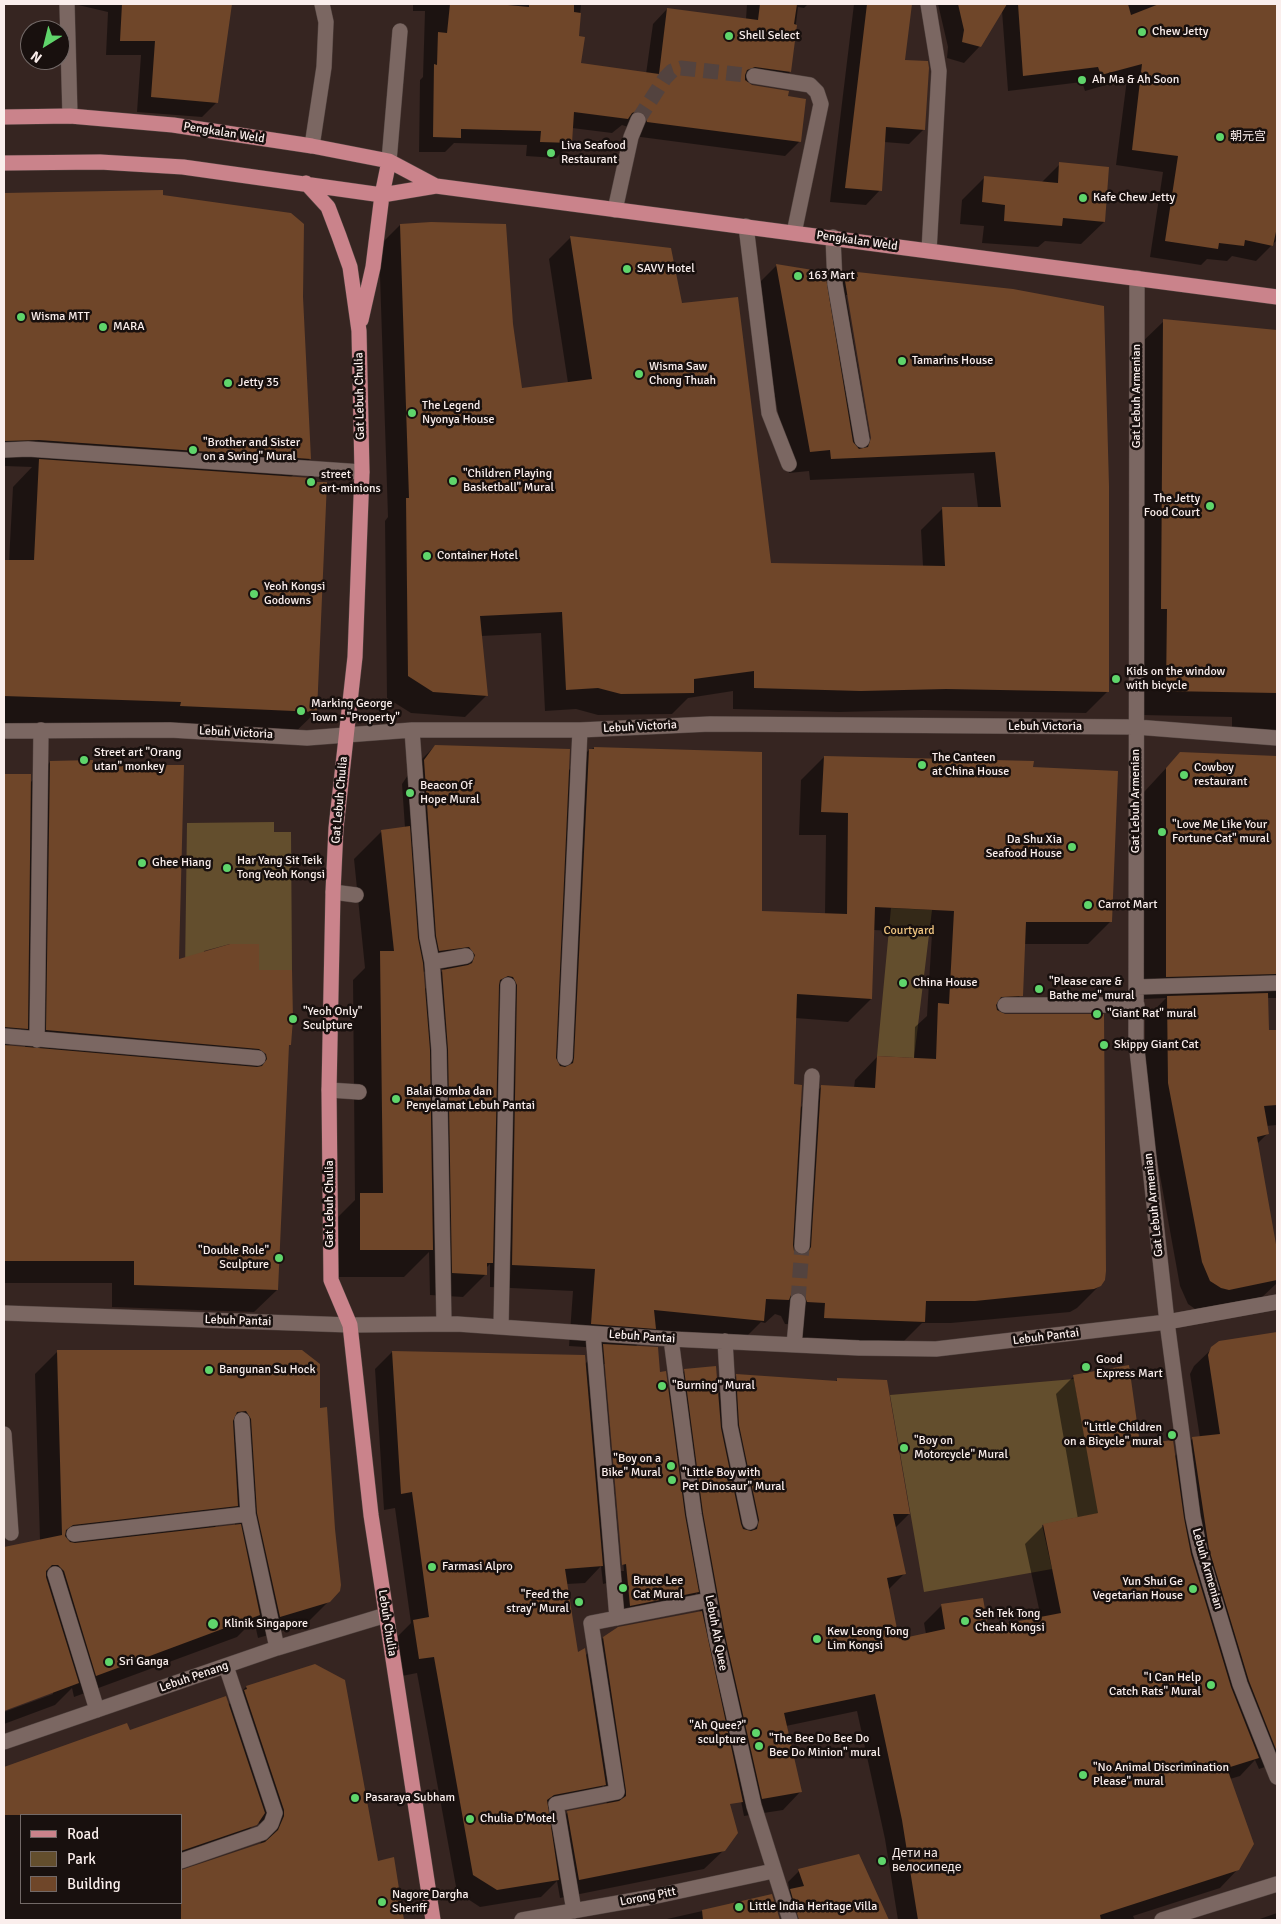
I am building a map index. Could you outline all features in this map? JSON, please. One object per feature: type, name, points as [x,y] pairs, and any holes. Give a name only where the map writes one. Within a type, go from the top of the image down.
[{"type":"main road","name":"Pengkalan Weld","points":[[4,118],[70,116],[173,125],[312,146],[389,161],[436,186]]},
{"type":"main road","name":"Gat Lebuh Chulia","points":[[359,331],[373,267],[382,195],[389,161]]},
{"type":"main road","name":"Pengkalan Weld","points":[[4,163],[100,162],[183,167],[382,195],[436,186],[1277,297]]},
{"type":"main road","name":"Gat Lebuh Chulia","points":[[306,183],[328,207],[350,267],[359,331],[362,472],[355,657],[345,733],[336,828],[329,1090],[331,1280],[350,1325]]},
{"type":"main road","name":"Lebuh Chulia","points":[[350,1325],[371,1515],[433,1920]]},
{"type":"street","points":[[67,4],[70,116]]},
{"type":"street","points":[[312,146],[324,67],[326,22],[322,4]]},
{"type":"street","points":[[928,4],[939,71],[929,251]]},
{"type":"street","points":[[389,161],[400,30]]},
{"type":"street","points":[[754,76],[810,85],[817,92],[822,104],[794,233]]},
{"type":"street","points":[[615,210],[630,137],[638,120]]},
{"type":"street","points":[[746,226],[769,413],[789,464]]},
{"type":"street","points":[[833,238],[835,284],[862,440]]},
{"type":"street","name":"Gat Lebuh Armenian","points":[[1138,278],[1136,1041],[1167,1322]]},
{"type":"street","points":[[4,450],[28,449],[362,472]]},
{"type":"street","name":"Lebuh Victoria","points":[[4,731],[170,730],[307,738],[345,733],[412,730],[580,730],[710,724],[1136,727],[1277,738]]},
{"type":"street","points":[[37,1040],[41,730]]},
{"type":"street","points":[[412,730],[427,938],[432,962],[439,1050],[444,1324]]},
{"type":"street","points":[[565,1058],[580,730]]},
{"type":"street","points":[[333,892],[356,895]]},
{"type":"street","points":[[432,962],[466,956]]},
{"type":"street","points":[[1137,987],[1277,983]]},
{"type":"street","points":[[501,1327],[508,985]]},
{"type":"street","points":[[1004,1006],[1137,1006]]},
{"type":"street","points":[[4,1036],[258,1058]]},
{"type":"street","points":[[802,1246],[812,1076]]},
{"type":"street","points":[[329,1090],[358,1092]]},
{"type":"street","points":[[794,1345],[798,1301]]},
{"type":"street","name":"Lebuh Pantai","points":[[4,1313],[350,1325],[444,1324],[794,1345],[936,1348],[1167,1322],[1277,1302]]},
{"type":"street","name":"Lebuh Armenian","points":[[1167,1322],[1193,1517],[1200,1551],[1240,1684],[1277,1777]]},
{"type":"street","points":[[592,1334],[617,1618]]},
{"type":"street","name":"Lebuh Ah Quee","points":[[671,1339],[694,1514],[716,1638],[754,1806],[790,1920]]},
{"type":"street","points":[[725,1341],[730,1426],[750,1522]]},
{"type":"street","points":[[242,1420],[248,1514],[278,1648]]},
{"type":"street","points":[[4,1434],[11,1533]]},
{"type":"street","points":[[74,1534],[248,1514]]},
{"type":"street","points":[[55,1574],[97,1710]]},
{"type":"street","points":[[574,1910],[556,1804],[617,1792],[591,1623],[709,1600]]},
{"type":"street","name":"Lebuh Penang","points":[[4,1742],[278,1648],[386,1615]]},
{"type":"street","points":[[182,1861],[262,1833],[271,1824],[274,1813],[226,1666]]},
{"type":"street","name":"Lorong Pitt","points":[[522,1920],[773,1871]]},
{"type":"street","points":[[1162,1920],[1277,1884]]},
{"type":"green space","points":[[274,822],[274,832],[291,832],[292,970],[259,970],[259,944],[230,944],[204,951],[203,970],[185,970],[187,823]]},
{"type":"green space","name":"Courtyard","points":[[891,908],[932,910],[914,1058],[877,1056]]},
{"type":"green space","points":[[1074,1379],[1099,1513],[1042,1525],[1052,1569],[924,1592],[890,1395]]},
{"type":"building","points":[[122,4],[232,4],[218,103],[151,97],[155,41],[120,41]]},
{"type":"building","points":[[450,4],[497,4],[529,7],[529,4],[574,4],[574,12],[581,13],[579,36],[585,37],[581,63],[659,74],[667,8],[758,20],[760,4],[797,4],[794,24],[797,25],[791,72],[755,67],[747,70],[745,80],[752,85],[789,91],[788,96],[806,99],[801,142],[647,122],[645,114],[637,111],[632,113],[628,119],[574,112],[572,143],[540,142],[541,131],[461,129],[461,138],[433,137],[434,64],[437,65],[438,32],[447,33]]},
{"type":"building","points":[[867,4],[912,4],[905,60],[928,61],[929,68],[925,130],[886,127],[882,191],[845,188]]},
{"type":"building","points":[[958,4],[1007,4],[981,47],[962,42],[964,30]]},
{"type":"building","points":[[1018,4],[1128,4],[1131,15],[1159,4],[1277,4],[1277,227],[1273,246],[1245,240],[1244,246],[1219,243],[1218,249],[1165,241],[1178,156],[1132,150],[1142,64],[1101,75],[1098,67],[1023,76]]},
{"type":"building","points":[[1059,162],[1109,167],[1105,222],[1063,218],[1062,226],[1004,221],[1005,205],[982,202],[984,176],[1058,183]]},
{"type":"building","points":[[163,190],[163,195],[291,213],[304,224],[303,297],[311,459],[39,440],[4,441],[4,193]]},
{"type":"building","points":[[431,222],[506,224],[513,324],[522,388],[592,379],[570,236],[671,248],[682,303],[738,297],[771,563],[945,566],[942,507],[1001,507],[995,452],[831,459],[830,450],[810,452],[776,264],[825,272],[853,442],[859,449],[868,447],[871,438],[844,275],[858,277],[857,272],[1013,289],[1104,306],[1109,486],[1109,692],[946,689],[861,691],[754,688],[754,671],[694,679],[694,693],[621,694],[598,688],[566,690],[562,612],[480,616],[488,696],[433,692],[408,676],[406,498],[409,498],[400,224]]},
{"type":"building","name":"The Jetty Food Court","points":[[1163,319],[1277,330],[1277,693],[1166,691],[1167,609],[1161,609]]},
{"type":"building","points":[[39,459],[312,478],[312,482],[327,482],[317,712],[180,706],[181,702],[4,696],[4,560],[34,560]]},
{"type":"building","points":[[435,745],[570,749],[556,1058],[560,1066],[565,1067],[573,1063],[574,1058],[589,749],[594,749],[594,747],[762,752],[762,911],[847,914],[848,813],[821,812],[824,756],[1034,761],[1033,767],[1118,771],[1112,922],[1026,922],[1023,996],[1001,997],[996,1005],[997,1010],[1005,1014],[1104,1014],[1106,1271],[1105,1280],[1101,1286],[1094,1289],[975,1301],[926,1301],[925,1322],[824,1318],[825,1303],[807,1302],[804,1294],[798,1292],[791,1295],[789,1300],[766,1299],[764,1321],[654,1310],[656,1329],[591,1324],[595,1269],[512,1265],[517,985],[513,977],[508,976],[500,980],[499,985],[493,1263],[487,1263],[487,1275],[452,1273],[448,1050],[442,970],[468,965],[472,963],[475,955],[469,947],[439,951],[436,936],[424,760]],"holes":[[[875,907],[954,911],[949,1004],[938,1003],[936,1059],[877,1056],[875,1088],[821,1085],[811,1247],[807,1254],[801,1255],[794,1251],[793,1245],[802,1085],[794,1084],[797,994],[872,999]]]},
{"type":"building","points":[[1180,752],[1277,756],[1277,974],[1166,977],[1166,768]]},
{"type":"building","points":[[93,760],[93,765],[184,765],[179,959],[230,944],[259,944],[259,970],[292,970],[293,1019],[291,1045],[289,1045],[278,1290],[134,1285],[134,1261],[4,1261],[4,1045],[257,1067],[262,1066],[267,1059],[266,1054],[259,1049],[46,1030],[50,761]]},
{"type":"building","points":[[4,774],[31,774],[28,1029],[4,1027]]},
{"type":"building","points":[[410,826],[418,938],[423,963],[430,1050],[433,1250],[360,1250],[360,1193],[383,1193],[380,951],[394,951],[381,830]]},
{"type":"building","points":[[1268,993],[1269,1030],[1277,1030],[1277,1105],[1264,1106],[1269,1134],[1257,1137],[1277,1250],[1277,1280],[1229,1290],[1221,1288],[1210,1281],[1202,1262],[1168,1083],[1167,996]]},
{"type":"building","points":[[1277,1332],[1277,1752],[1249,1681],[1209,1549],[1192,1437],[1220,1434],[1208,1355],[1211,1347],[1219,1341]]},
{"type":"building","points":[[603,1344],[658,1347],[660,1372],[666,1371],[685,1515],[699,1592],[630,1606],[626,1564],[622,1565]]},
{"type":"building","points":[[57,1350],[302,1350],[320,1364],[320,1408],[327,1407],[340,1591],[330,1602],[280,1617],[257,1513],[251,1419],[246,1411],[237,1412],[233,1421],[238,1506],[73,1525],[66,1530],[65,1536],[70,1542],[75,1543],[241,1524],[260,1615],[96,1676],[64,1571],[58,1565],[52,1565],[46,1571],[46,1577],[79,1683],[4,1711],[4,1547],[62,1535]]},
{"type":"building","points":[[392,1351],[585,1355],[603,1566],[565,1569],[578,1652],[585,1648],[606,1785],[554,1795],[547,1800],[559,1880],[497,1890],[473,1875],[434,1657],[419,1659],[413,1620],[429,1617],[412,1492],[401,1494]]},
{"type":"building","points":[[1129,1365],[1140,1444],[1173,1440],[1191,1554],[1231,1687],[1259,1758],[1227,1768],[1254,1844],[1239,1870],[1100,1915],[1101,1920],[918,1920],[902,1820],[875,1694],[784,1713],[802,1792],[762,1799],[725,1635],[703,1513],[684,1369],[716,1366],[721,1428],[741,1524],[743,1529],[751,1531],[757,1529],[759,1520],[739,1425],[736,1374],[837,1381],[837,1378],[887,1380],[910,1514],[893,1514],[906,1574],[887,1578],[899,1639],[945,1629],[941,1604],[983,1598],[988,1627],[1061,1613],[1043,1524],[1098,1513],[1073,1375]]},
{"type":"building","points":[[702,1611],[743,1802],[730,1804],[738,1833],[725,1851],[579,1880],[567,1811],[619,1801],[626,1796],[603,1637],[618,1627]]},
{"type":"building","points":[[315,1664],[345,1680],[378,1861],[394,1857],[404,1920],[181,1920],[182,1870],[265,1842],[278,1830],[284,1816],[284,1810],[244,1690],[247,1689],[246,1686]]},
{"type":"building","points":[[226,1696],[265,1813],[257,1825],[182,1851],[182,1814],[4,1815],[4,1767],[127,1723],[130,1730]]},
{"type":"building","points":[[859,1854],[889,1920],[799,1920],[790,1889],[804,1886],[798,1869]]},
{"type":"building","name":"Little India Heritage Villa","points":[[772,1894],[780,1920],[703,1920],[702,1910]]},
{"type":"tunnel","points":[[638,120],[665,78],[672,71],[681,68],[754,76]]},
{"type":"tunnel","points":[[798,1301],[802,1246]]},
{"type":"place","name":"Chew Jetty","points":[[1142,32]]},
{"type":"place","name":"Shell Select","points":[[729,36]]},
{"type":"place","name":"Ah Ma & Ah Soon","points":[[1082,80]]},
{"type":"place","name":"朝元宫","points":[[1220,137]]},
{"type":"place","name":"Liva Seafood Restaurant","points":[[551,153]]},
{"type":"place","name":"Kafe Chew Jetty","points":[[1083,198]]},
{"type":"place","name":"SAVV Hotel","points":[[627,269]]},
{"type":"place","name":"163 Mart","points":[[798,276]]},
{"type":"place","name":"Wisma MTT","points":[[21,317]]},
{"type":"place","name":"MARA","points":[[103,327]]},
{"type":"place","name":"Tamarins House","points":[[902,361]]},
{"type":"place","name":"Wisma Saw Chong Thuah","points":[[639,374]]},
{"type":"place","name":"Jetty 35","points":[[228,383]]},
{"type":"place","name":"The Legend Nyonya House","points":[[412,413]]},
{"type":"place","name":"\"Brother and Sister on a Swing\" Mural","points":[[193,450]]},
{"type":"place","name":"\"Children Playing Basketball\" Mural","points":[[453,481]]},
{"type":"place","name":"street art-minions","points":[[311,482]]},
{"type":"place","name":"The Jetty Food Court","points":[[1210,506]]},
{"type":"place","name":"Container Hotel","points":[[427,556]]},
{"type":"place","name":"Yeoh Kongsi Godowns","points":[[254,594]]},
{"type":"place","name":"Kids on the window with bicycle","points":[[1116,679]]},
{"type":"place","name":"Marking George Town - \"Property\"","points":[[301,711]]},
{"type":"place","name":"Street art \"Orang utan\" monkey","points":[[84,760]]},
{"type":"place","name":"The Canteen at China House","points":[[922,765]]},
{"type":"place","name":"Cowboy restaurant","points":[[1184,775]]},
{"type":"place","name":"Beacon Of Hope Mural","points":[[410,793]]},
{"type":"place","name":"\"Love Me Like Your Fortune Cat\" mural","points":[[1162,832]]},
{"type":"place","name":"Da Shu Xia Seafood House","points":[[1072,847]]},
{"type":"place","name":"Ghee Hiang","points":[[142,863]]},
{"type":"place","name":"Har Yang Sit Teik Tong Yeoh Kongsi","points":[[227,868]]},
{"type":"place","name":"Carrot Mart","points":[[1088,905]]},
{"type":"place","name":"China House","points":[[903,983]]},
{"type":"place","name":"\"Please care & Bathe me\" mural","points":[[1039,989]]},
{"type":"place","name":"\"Giant Rat\" mural","points":[[1097,1014]]},
{"type":"place","name":"\"Yeoh Only\" Sculpture","points":[[293,1019]]},
{"type":"place","name":"Skippy Giant Cat","points":[[1104,1045]]},
{"type":"place","name":"Balai Bomba dan Penyelamat Lebuh Pantai","points":[[396,1099]]},
{"type":"place","name":"\"Double Role\" Sculpture","points":[[279,1258]]},
{"type":"place","name":"Good Express Mart","points":[[1086,1367]]},
{"type":"place","name":"Bangunan Su Hock","points":[[209,1370]]},
{"type":"place","name":"\"Burning\" Mural","points":[[662,1386]]},
{"type":"place","name":"\"Little Children on a Bicycle\" mural","points":[[1172,1435]]},
{"type":"place","name":"\"Boy on Motorcycle\" Mural","points":[[904,1448]]},
{"type":"place","name":"\"Boy on a Bike\" Mural","points":[[671,1466]]},
{"type":"place","name":"\"Little Boy with Pet Dinosaur\" Mural","points":[[672,1480]]},
{"type":"place","name":"Farmasi Alpro","points":[[432,1567]]},
{"type":"place","name":"Bruce Lee Cat Mural","points":[[623,1588]]},
{"type":"place","name":"Yun Shui Ge Vegetarian House","points":[[1193,1589]]},
{"type":"place","name":"\"Feed the stray\" Mural","points":[[579,1602]]},
{"type":"place","name":"Seh Tek Tong Cheah Kongsi","points":[[965,1621]]},
{"type":"place","name":"Klinik Singapore","points":[[213,1624]]},
{"type":"place","name":"Kew Leong Tong Lim Kongsi","points":[[817,1639]]},
{"type":"place","name":"Sri Ganga","points":[[109,1662]]},
{"type":"place","name":"\"I Can Help Catch Rats\" Mural","points":[[1211,1685]]},
{"type":"place","name":"\"Ah Quee?\" sculpture","points":[[756,1733]]},
{"type":"place","name":"\"The Bee Do Bee Do Bee Do Minion\" mural","points":[[759,1746]]},
{"type":"place","name":"\"No Animal Discrimination Please\" mural","points":[[1083,1775]]},
{"type":"place","name":"Pasaraya Subham","points":[[355,1798]]},
{"type":"place","name":"Chulia D'Motel","points":[[470,1819]]},
{"type":"place","name":"Дети на велосипеде","points":[[882,1861]]},
{"type":"place","name":"Nagore Dargha Sheriff","points":[[382,1902]]},
{"type":"place","name":"Little India Heritage Villa","points":[[739,1907]]}]
